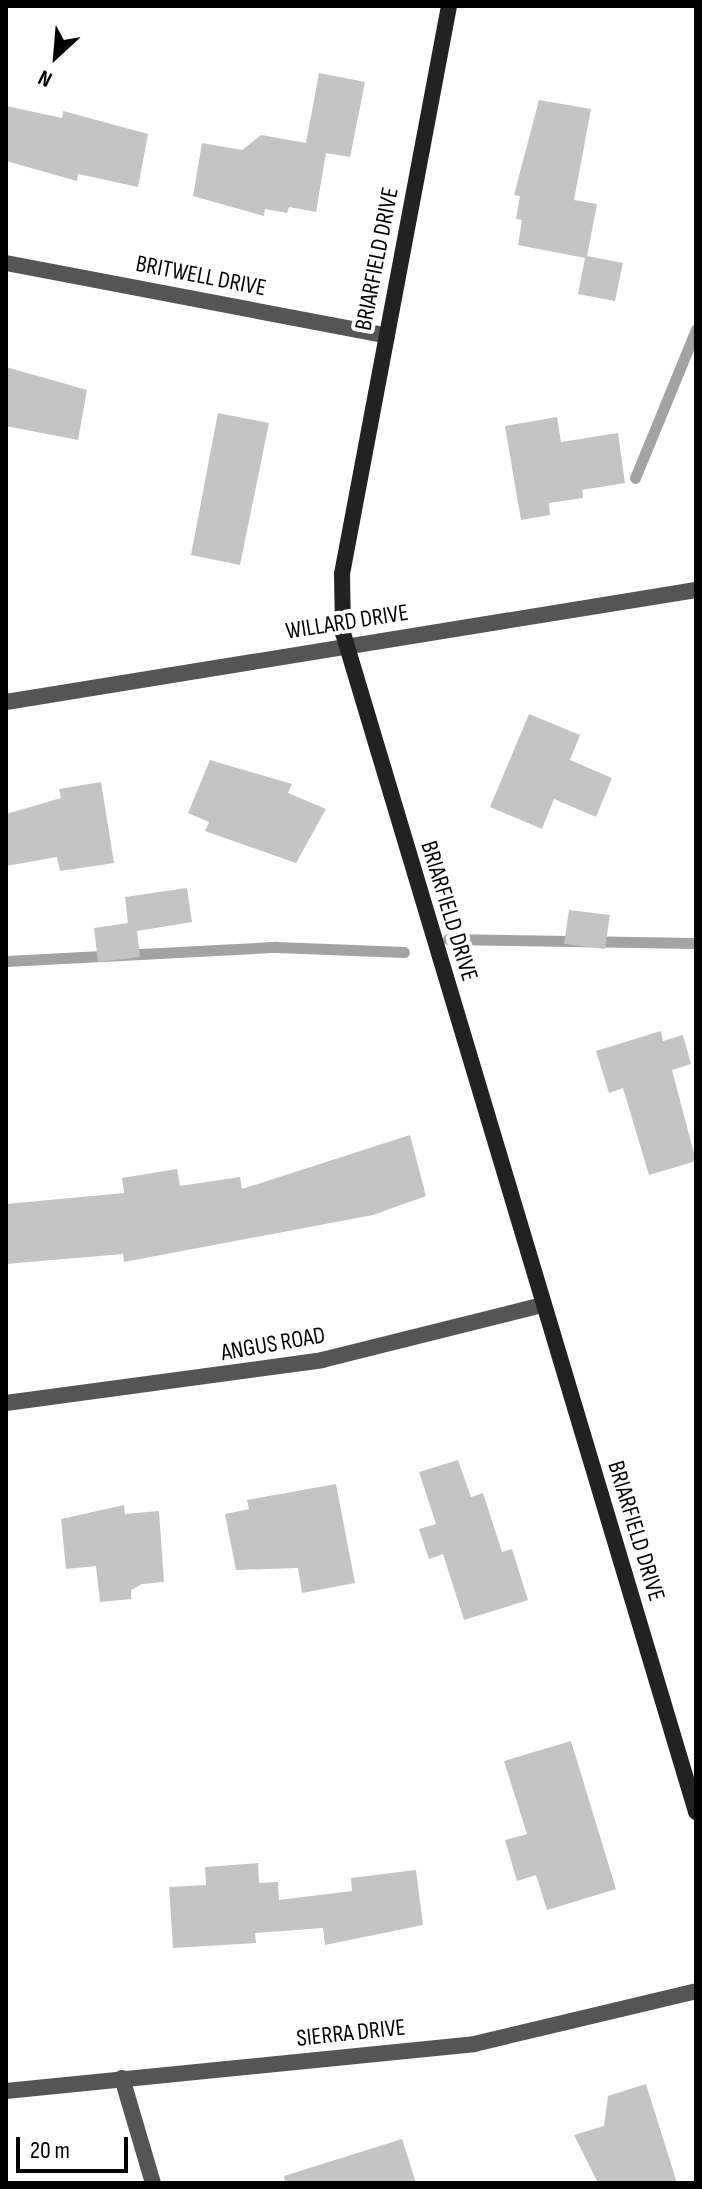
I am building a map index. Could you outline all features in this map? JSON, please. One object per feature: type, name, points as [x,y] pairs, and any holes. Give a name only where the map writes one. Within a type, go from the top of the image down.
[{"type":"street","name":"BRIARFIELD DRIVE","points":[[449,6],[342,574],[347,647],[696,1812]]},
{"type":"street","name":"BRITWELL DRIVE","points":[[6,263],[387,336]]},
{"type":"street","name":"WILLARD DRIVE","points":[[6,702],[696,590]]},
{"type":"street","name":"ANGUS ROAD","points":[[6,1403],[322,1360],[543,1305]]},
{"type":"street","name":"SIERRA DRIVE","points":[[6,2091],[474,2044],[696,1991]]},
{"type":"street","points":[[122,2078],[153,2183]]},
{"type":"building","points":[[319,73],[365,82],[350,157],[326,153],[316,212],[289,207],[287,213],[265,209],[264,216],[193,196],[202,143],[242,150],[261,135],[306,143]]},
{"type":"building","points":[[539,100],[591,109],[574,200],[597,204],[587,256],[623,263],[615,301],[578,294],[585,258],[518,245],[522,220],[516,219],[520,196],[514,195]]},
{"type":"building","points":[[6,106],[62,118],[63,111],[148,134],[138,187],[78,174],[77,181],[6,161]]},
{"type":"building","points":[[6,367],[87,390],[78,440],[6,426]]},
{"type":"building","points":[[218,413],[269,423],[240,565],[191,555]]},
{"type":"building","points":[[557,417],[561,442],[618,433],[625,483],[582,490],[583,498],[549,503],[550,515],[521,520],[505,426]]},
{"type":"building","points":[[529,714],[580,735],[570,760],[612,778],[596,817],[554,799],[542,829],[490,807]]},
{"type":"building","points":[[210,760],[292,784],[288,793],[326,809],[296,863],[205,831],[209,822],[188,813]]},
{"type":"building","points":[[101,782],[114,863],[60,871],[57,857],[6,866],[6,814],[61,798],[59,789]]},
{"type":"building","points":[[187,888],[192,922],[137,931],[140,957],[98,962],[94,928],[128,923],[125,897]]},
{"type":"building","points":[[569,910],[610,915],[605,949],[564,944]]},
{"type":"building","points":[[661,1031],[663,1041],[683,1035],[691,1064],[672,1070],[696,1161],[649,1175],[623,1088],[609,1093],[596,1051]]},
{"type":"building","points":[[410,1135],[426,1196],[373,1215],[124,1262],[123,1254],[6,1264],[6,1204],[124,1193],[122,1178],[177,1169],[180,1186],[240,1177],[242,1189]]},
{"type":"building","points":[[458,1460],[471,1497],[483,1493],[502,1552],[512,1549],[528,1600],[464,1620],[443,1554],[429,1559],[419,1529],[436,1524],[419,1472]]},
{"type":"building","points":[[336,1484],[355,1583],[302,1593],[298,1568],[236,1570],[225,1514],[249,1509],[247,1500]]},
{"type":"building","points":[[124,1505],[125,1514],[159,1511],[164,1582],[142,1584],[131,1590],[131,1599],[100,1602],[96,1566],[66,1569],[61,1519]]},
{"type":"building","points":[[571,1741],[616,1889],[547,1910],[536,1875],[517,1881],[505,1840],[527,1834],[504,1761]]},
{"type":"building","points":[[258,1863],[259,1883],[278,1882],[279,1900],[352,1891],[351,1878],[416,1870],[423,1925],[325,1945],[323,1928],[255,1933],[256,1943],[173,1948],[169,1887],[206,1885],[205,1867]]},
{"type":"building","points":[[646,2084],[677,2183],[598,2183],[574,2135],[604,2126],[608,2096]]},
{"type":"building","points":[[402,2139],[416,2183],[285,2183],[284,2176]]},
{"type":"waterway","points":[[635,478],[696,329]]},
{"type":"waterway","points":[[448,939],[696,943]]},
{"type":"waterway","points":[[6,961],[277,947],[404,952]]}]
